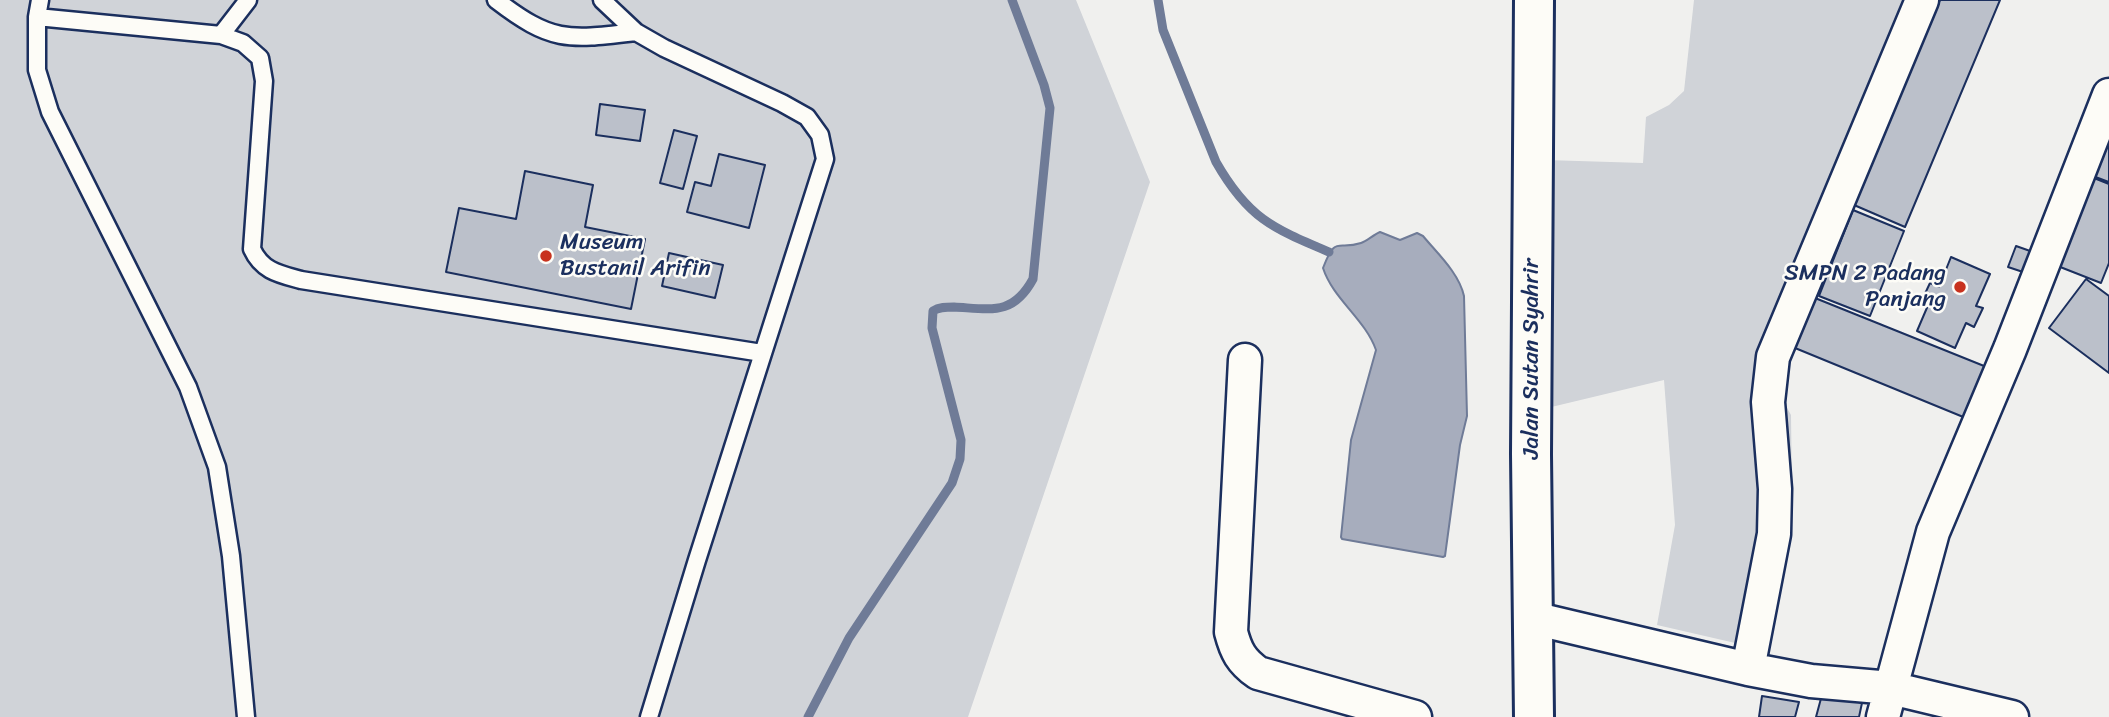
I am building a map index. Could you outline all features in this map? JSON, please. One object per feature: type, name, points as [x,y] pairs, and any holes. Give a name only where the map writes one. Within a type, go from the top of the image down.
[{"type":"highway","name":"Jalan Sutan Syahrir","points":[[1534,0],[1531,454],[1534,717]]},
{"type":"street","points":[[1748,668],[1774,534],[1775,489],[1768,402],[1773,357],[1922,0]]},
{"type":"street","points":[[1887,702],[1933,532],[2010,349],[2109,95]]},
{"type":"street","points":[[1245,360],[1231,632],[1236,652],[1245,664],[1258,673],[1415,717]]},
{"type":"street","points":[[1533,618],[1811,681],[1887,702],[2011,717]]},
{"type":"lane","points":[[40,0],[37,17],[37,70],[50,112],[188,387],[217,467],[232,556],[246,717]]},
{"type":"lane","points":[[221,35],[248,0]]},
{"type":"lane","points":[[496,0],[524,22],[548,33],[578,39],[636,32]]},
{"type":"lane","points":[[602,0],[636,32],[664,48],[807,117],[820,135],[825,159],[649,717]]},
{"type":"lane","points":[[37,17],[221,35],[243,43],[260,58],[264,81],[252,250],[257,262],[272,272],[314,282],[762,353]]},
{"type":"shaded area","points":[[0,0],[1076,0],[1150,182],[968,717],[0,717]]},
{"type":"shaded area","points":[[1694,0],[1931,0],[1790,338],[1781,397],[1791,415],[1792,496],[1757,648],[1657,625],[1675,525],[1664,380],[1543,409],[1546,160],[1643,163],[1646,117],[1669,105],[1684,91]]},
{"type":"water","points":[[1380,232],[1400,240],[1417,233],[1423,236],[1453,271],[1464,296],[1467,416],[1443,557],[1341,537],[1351,440],[1376,350],[1364,328],[1334,290],[1323,268],[1334,247],[1361,243]]},
{"type":"building","points":[[1940,0],[2000,0],[1905,227],[1854,205]]},
{"type":"building","points":[[600,104],[645,110],[640,141],[596,135]]},
{"type":"building","points":[[2109,111],[2109,182],[2085,173]]},
{"type":"building","points":[[674,130],[697,136],[683,189],[660,183]]},
{"type":"building","points":[[719,154],[765,165],[749,228],[687,212],[695,182],[711,186]]},
{"type":"building","name":"Museum Bustanil Arifin","points":[[525,171],[593,185],[585,227],[645,239],[631,309],[446,272],[459,208],[516,219]]},
{"type":"building","points":[[2084,174],[2109,184],[2109,263],[2101,283],[2050,263]]},
{"type":"building","points":[[1853,210],[1904,231],[1870,316],[1819,296]]},
{"type":"building","points":[[2016,246],[2033,252],[2026,273],[2008,267]]},
{"type":"building","points":[[669,253],[723,265],[715,298],[662,286]]},
{"type":"building","points":[[1951,257],[1990,274],[1976,306],[1983,308],[1974,327],[1966,323],[1955,348],[1917,331],[1929,303],[1922,300],[1930,283],[1939,287]]},
{"type":"building","points":[[2086,279],[2109,296],[2109,373],[2049,328]]},
{"type":"building","points":[[1815,298],[1994,370],[1973,421],[1795,348]]},
{"type":"building","points":[[1823,691],[1862,703],[1859,717],[1816,717]]},
{"type":"building","points":[[1762,696],[1799,702],[1795,717],[1759,717]]},
{"type":"waterway","points":[[808,717],[849,638],[952,483],[960,459],[961,440],[932,328],[933,311],[948,307],[1000,308],[1017,299],[1033,279],[1050,108],[1012,0]]},
{"type":"waterway","points":[[1158,0],[1163,30],[1216,162],[1228,181],[1263,219],[1292,236],[1329,252]]},
{"type":"place","name":"Museum Bustanil Arifin","points":[[546,256]]},
{"type":"place","name":"SMPN 2 Padang Panjang","points":[[1960,287]]}]
